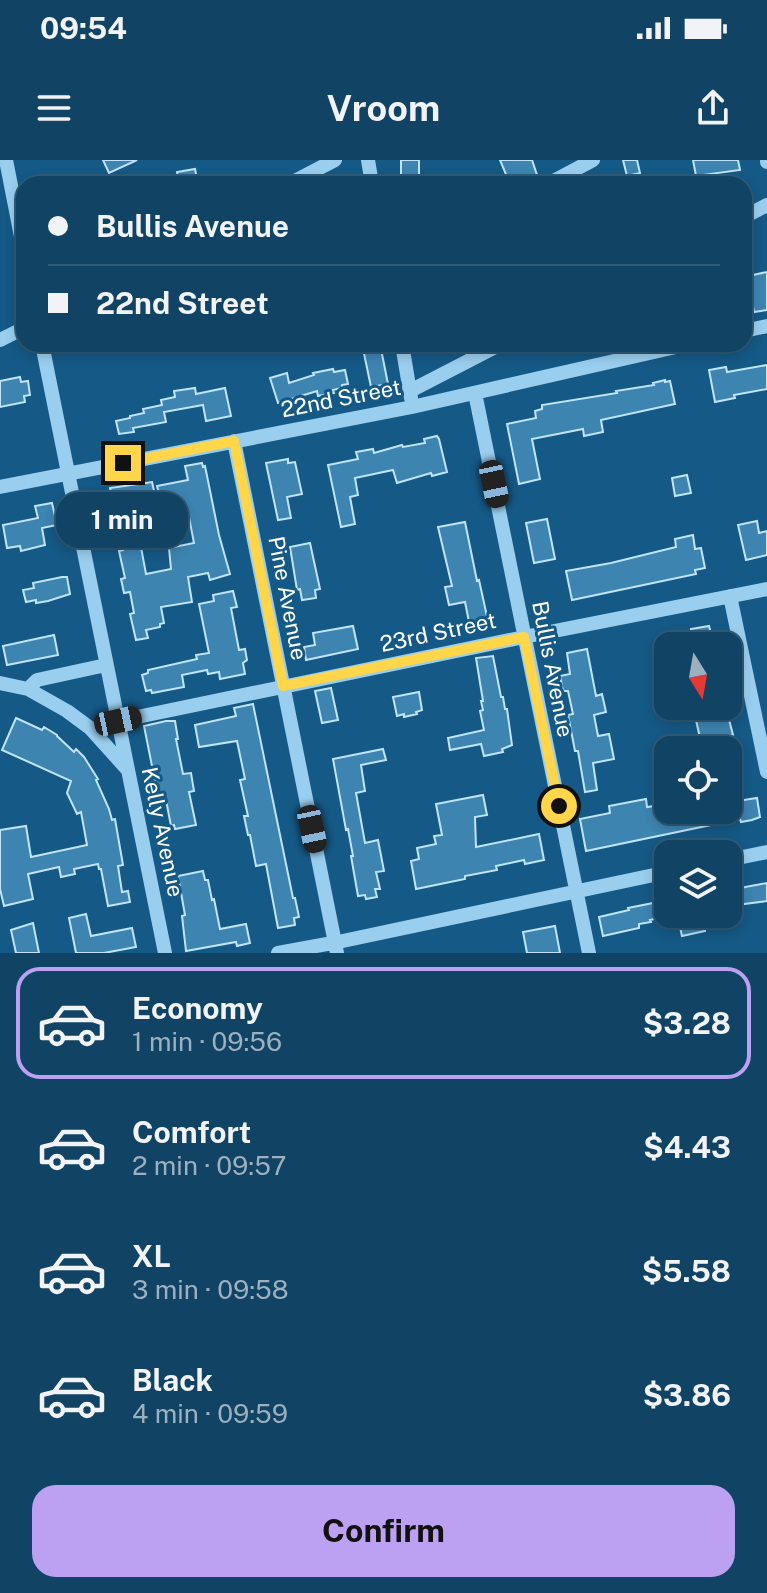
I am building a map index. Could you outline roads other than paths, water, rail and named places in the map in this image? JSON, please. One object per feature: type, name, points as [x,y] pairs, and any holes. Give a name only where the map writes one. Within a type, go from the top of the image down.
[{"type":"street","points":[[6,160],[16,211]]},
{"type":"street","points":[[304,176],[335,160]]},
{"type":"street","points":[[563,176],[593,160]]},
{"type":"street","name":"Kelly Avenue","points":[[44,352],[165,953]]},
{"type":"street","points":[[403,352],[412,407]]},
{"type":"street","points":[[410,391],[486,352]]},
{"type":"street","name":"22nd Street","points":[[0,487],[412,407],[654,352]]},
{"type":"street","name":"Bullis Avenue","points":[[475,393],[589,953]]},
{"type":"street","name":"Pine Avenue","points":[[234,441],[336,948]]},
{"type":"street","name":"23rd Street","points":[[118,721],[767,589]]},
{"type":"street","points":[[730,596],[767,772]]},
{"type":"street","points":[[28,689],[37,680],[106,665]]},
{"type":"street","points":[[0,683],[28,689],[67,711],[90,728],[127,769]]},
{"type":"street","points":[[742,857],[767,852]]},
{"type":"street","points":[[278,953],[336,948],[654,875]]}]
